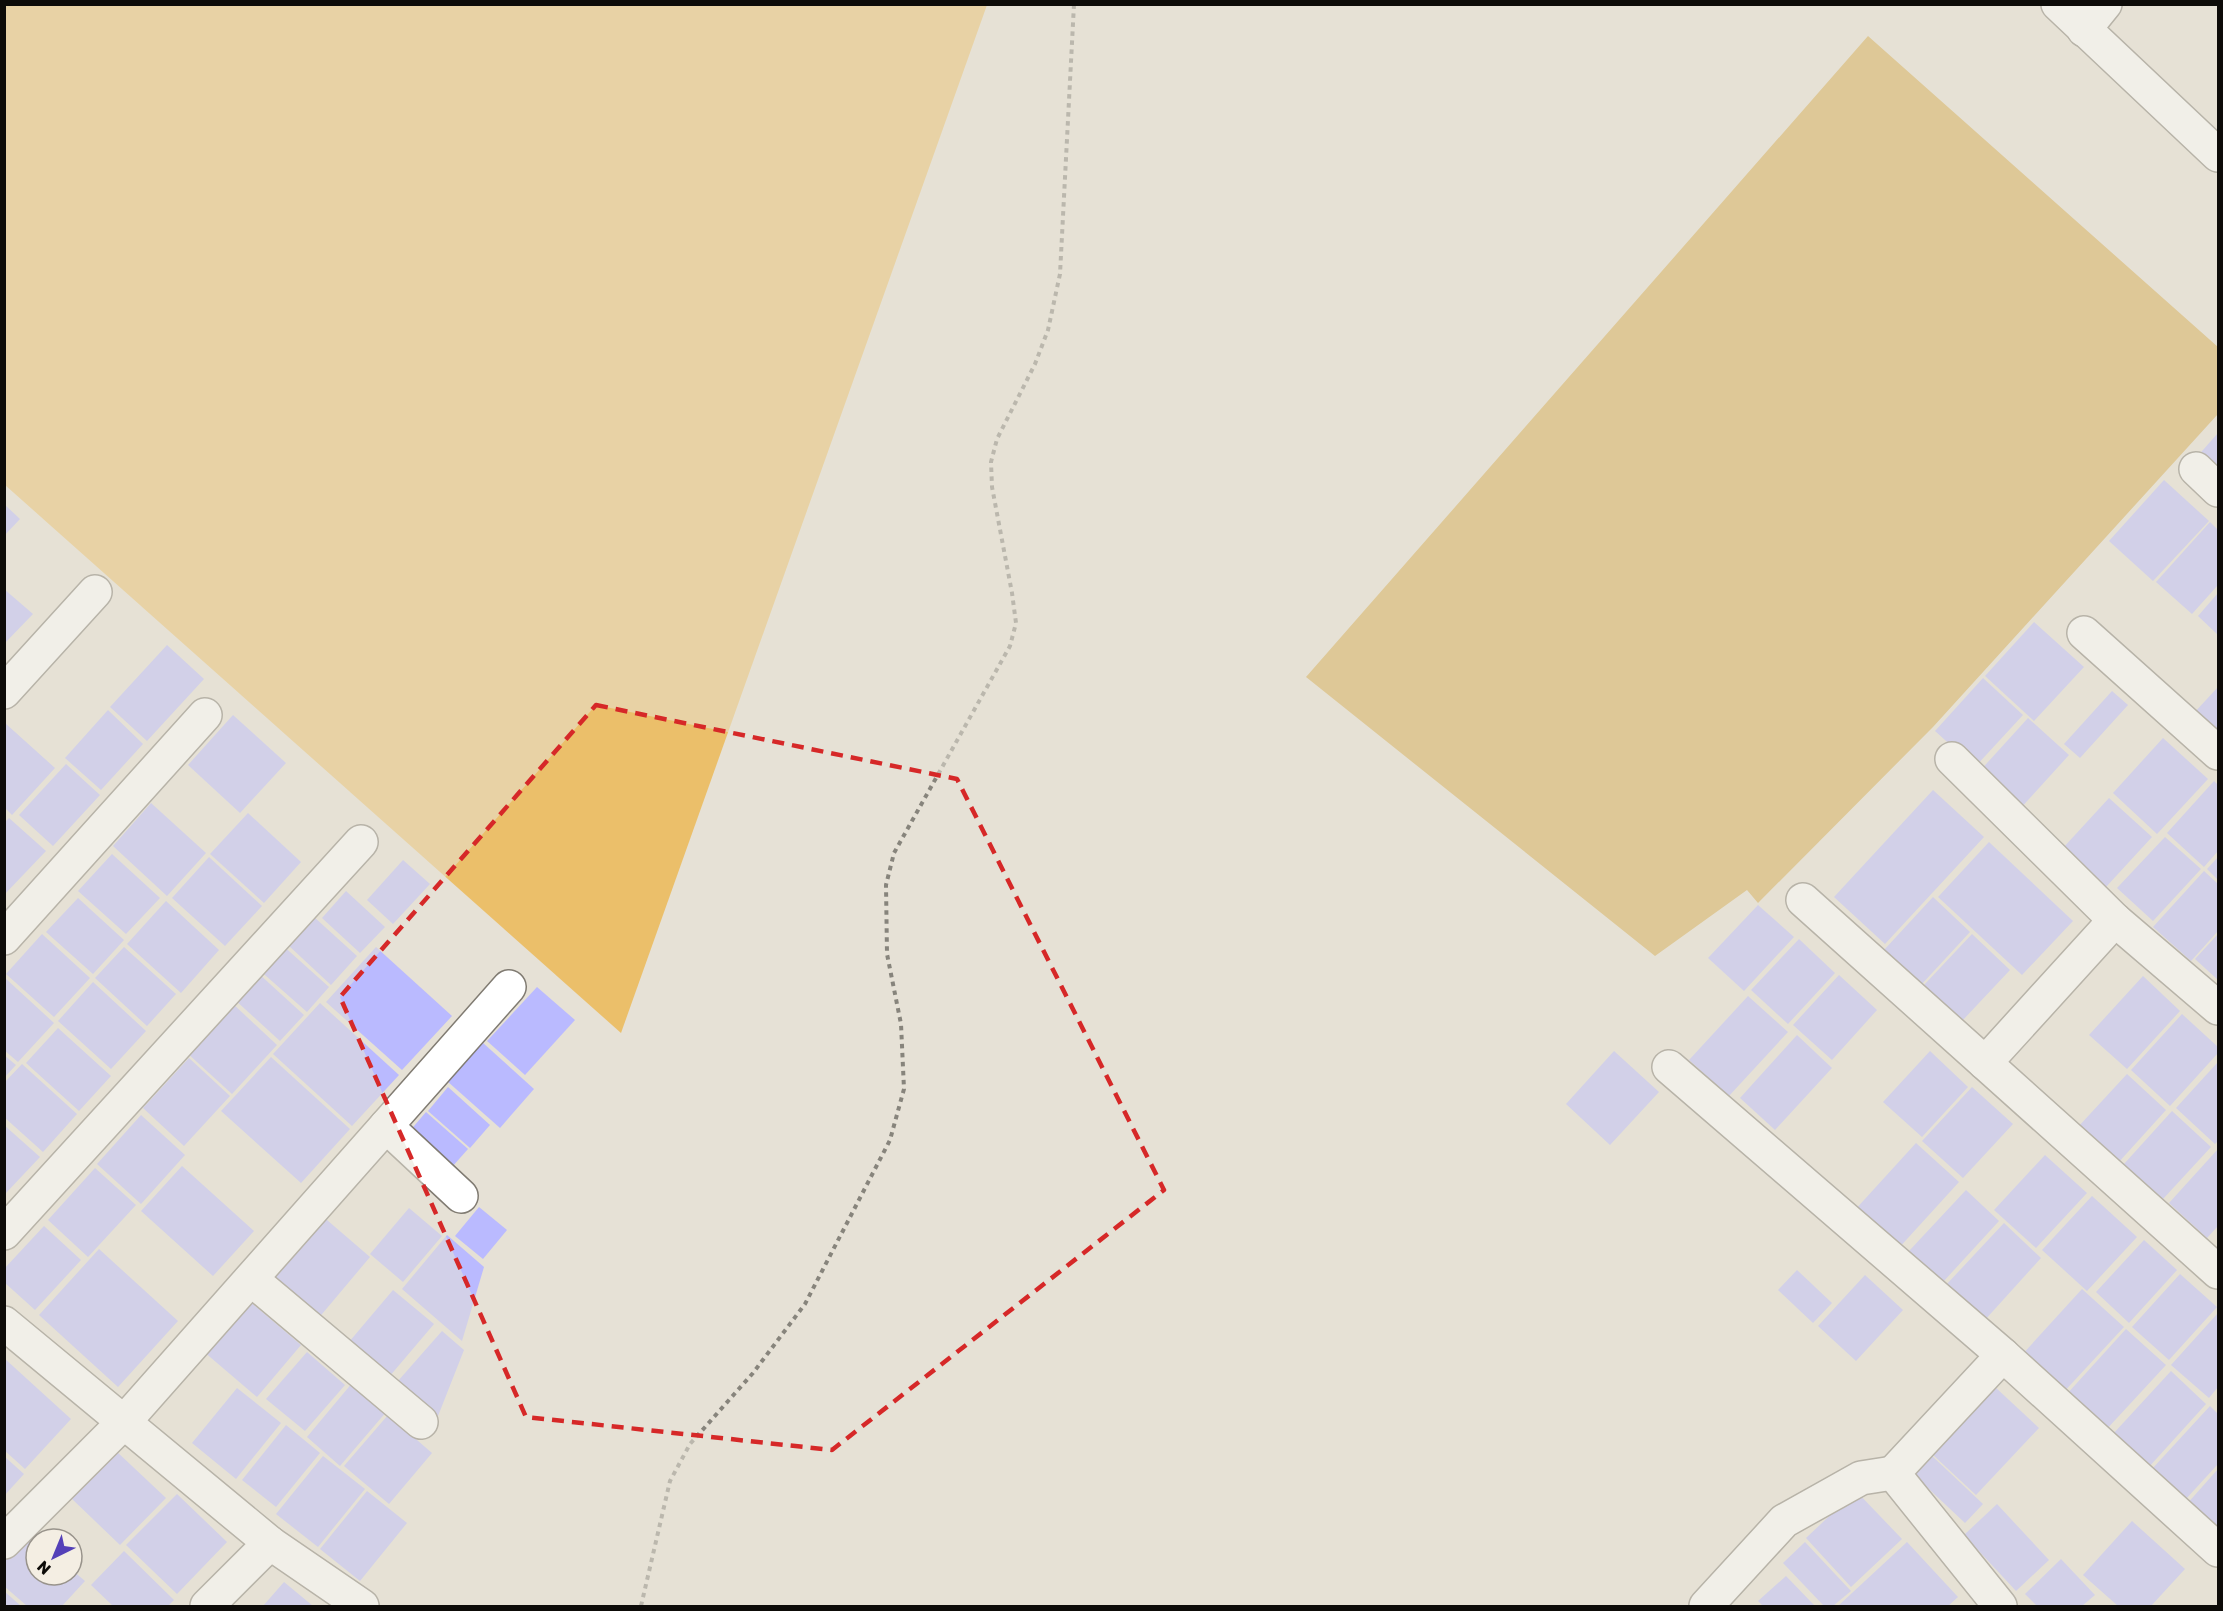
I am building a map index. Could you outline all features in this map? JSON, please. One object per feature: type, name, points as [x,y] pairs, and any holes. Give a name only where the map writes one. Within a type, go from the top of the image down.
[{"type":"street","points":[[2058,4],[2218,155]]},
{"type":"street","points":[[2084,30],[2105,4]]},
{"type":"street","points":[[4,692],[95,592]]},
{"type":"street","points":[[2084,633],[2218,753]]},
{"type":"street","points":[[4,938],[205,715]]},
{"type":"street","points":[[1952,759],[2115,920],[2218,1008]]},
{"type":"street","points":[[4,1233],[362,843]]},
{"type":"street","points":[[1803,900],[2218,1272]]},
{"type":"street","points":[[1985,1063],[2115,920]]},
{"type":"street","points":[[4,1542],[124,1422],[509,987]]},
{"type":"street","points":[[1669,1067],[2003,1355],[2218,1550]]},
{"type":"street","points":[[386,1126],[461,1196]]},
{"type":"street","points":[[251,1279],[421,1422]]},
{"type":"street","points":[[4,1323],[270,1543],[362,1606]]},
{"type":"street","points":[[1706,1606],[1784,1521],[1861,1478],[1893,1473],[2003,1355]]},
{"type":"street","points":[[1893,1473],[1999,1606]]},
{"type":"street","points":[[207,1606],[270,1543]]},
{"type":"path","points":[[641,1606],[670,1481],[690,1444],[753,1373],[805,1304],[890,1140],[904,1089],[901,1024],[887,954],[886,885],[894,853],[1010,646],[1016,623],[992,487],[991,462],[997,439],[1035,364],[1048,330],[1060,274],[1074,4]]},
{"type":"highlighted area","points":[[596,705],[957,779],[1164,1190],[832,1450],[526,1417],[340,997]]},
{"type":"shaded area","points":[[5,4],[987,5],[621,1033],[5,485]]},
{"type":"shaded area","points":[[1868,36],[2218,347],[2218,414],[1933,727],[1758,903],[1747,890],[1655,956],[1306,677]]},
{"type":"building","points":[[2218,433],[2218,480],[2195,459]]},
{"type":"building","points":[[2164,480],[2209,521],[2153,581],[2109,541]]},
{"type":"building","points":[[4,504],[20,519],[4,536]]},
{"type":"building","points":[[2210,522],[2218,530],[2218,585],[2192,614],[2156,582]]},
{"type":"building","points":[[4,589],[33,614],[4,644]]},
{"type":"building","points":[[2218,593],[2218,635],[2198,616]]},
{"type":"building","points":[[2034,622],[2084,667],[2034,721],[1985,676]]},
{"type":"building","points":[[167,645],[204,679],[147,741],[110,707]]},
{"type":"building","points":[[1983,678],[2023,715],[1975,767],[1935,731]]},
{"type":"building","points":[[2218,687],[2218,736],[2194,713]]},
{"type":"building","points":[[2112,691],[2128,705],[2080,758],[2064,744]]},
{"type":"building","points":[[108,710],[143,744],[101,790],[65,758]]},
{"type":"building","points":[[233,715],[286,763],[240,813],[188,765]]},
{"type":"building","points":[[2028,718],[2069,755],[2019,810],[1978,773]]},
{"type":"building","points":[[5,723],[55,768],[12,815],[5,808]]},
{"type":"building","points":[[2163,738],[2208,779],[2157,834],[2113,793]]},
{"type":"building","points":[[66,764],[100,795],[53,846],[19,815]]},
{"type":"building","points":[[2214,781],[2218,785],[2218,851],[2204,867],[2167,833]]},
{"type":"building","points":[[1933,790],[1984,837],[1885,944],[1834,897]]},
{"type":"building","points":[[2109,798],[2152,837],[2106,887],[2063,848]]},
{"type":"building","points":[[151,803],[206,853],[167,896],[113,846]]},
{"type":"building","points":[[248,813],[301,862],[264,903],[210,854]]},
{"type":"building","points":[[9,818],[46,851],[4,895],[4,823]]},
{"type":"building","points":[[2165,837],[2201,869],[2153,921],[2117,888]]},
{"type":"building","points":[[1989,842],[2073,921],[2022,975],[1938,897]]},
{"type":"building","points":[[112,854],[160,898],[126,934],[78,891]]},
{"type":"building","points":[[209,857],[262,906],[225,946],[172,898]]},
{"type":"building","points":[[2218,857],[2218,880],[2207,869]]},
{"type":"building","points":[[403,860],[430,884],[393,924],[367,900]]},
{"type":"building","points":[[2204,871],[2218,884],[2218,931],[2191,961],[2153,927]]},
{"type":"building","points":[[346,891],[385,927],[360,953],[322,918]]},
{"type":"building","points":[[1933,897],[1970,932],[1921,985],[1884,950]]},
{"type":"building","points":[[78,898],[124,940],[93,974],[46,932]]},
{"type":"building","points":[[166,901],[219,950],[181,993],[127,944]]},
{"type":"building","points":[[1758,905],[1794,937],[1744,991],[1708,958]]},
{"type":"building","points":[[314,917],[357,956],[331,985],[288,945]]},
{"type":"building","points":[[42,934],[90,978],[54,1017],[6,974]]},
{"type":"building","points":[[1972,934],[2010,970],[1962,1021],[1924,985]]},
{"type":"building","points":[[2218,934],[2218,980],[2195,959]]},
{"type":"building","points":[[1799,939],[1835,973],[1788,1024],[1751,990]]},
{"type":"building","points":[[280,943],[329,987],[307,1012],[257,968]]},
{"type":"building","points":[[124,947],[176,994],[147,1026],[95,978]]},
{"type":"building","points":[[376,947],[452,1016],[402,1070],[326,1002]]},
{"type":"building","points":[[258,973],[304,1015],[280,1041],[234,999]]},
{"type":"building","points":[[1839,975],[1877,1010],[1832,1060],[1793,1025]]},
{"type":"building","points":[[2143,976],[2180,1011],[2127,1069],[2089,1035]]},
{"type":"building","points":[[4,977],[54,1023],[18,1062],[4,1050]]},
{"type":"building","points":[[93,982],[146,1031],[111,1069],[58,1021]]},
{"type":"building","points":[[537,987],[575,1020],[525,1075],[487,1041]]},
{"type":"building","points":[[1748,996],[1788,1032],[1729,1096],[1689,1060]]},
{"type":"building","points":[[232,1003],[277,1045],[232,1094],[186,1052]]},
{"type":"building","points":[[320,1003],[399,1075],[352,1126],[273,1054]]},
{"type":"building","points":[[2182,1014],[2218,1047],[2218,1053],[2170,1106],[2131,1070]]},
{"type":"building","points":[[58,1028],[111,1076],[79,1111],[26,1063]]},
{"type":"building","points":[[1797,1035],[1832,1068],[1775,1130],[1740,1098]]},
{"type":"building","points":[[482,1042],[534,1089],[500,1128],[447,1081]]},
{"type":"building","points":[[1614,1051],[1659,1092],[1610,1145],[1566,1104]]},
{"type":"building","points":[[1930,1051],[1968,1087],[1922,1137],[1883,1102]]},
{"type":"building","points":[[4,1055],[16,1065],[4,1078]]},
{"type":"building","points":[[271,1057],[350,1129],[301,1183],[221,1111]]},
{"type":"building","points":[[189,1058],[230,1096],[184,1146],[143,1108]]},
{"type":"building","points":[[2218,1062],[2218,1141],[2215,1144],[2176,1108]]},
{"type":"building","points":[[22,1064],[77,1114],[43,1152],[4,1117],[4,1083]]},
{"type":"building","points":[[2127,1074],[2166,1110],[2118,1163],[2078,1127]]},
{"type":"building","points":[[448,1087],[490,1125],[470,1148],[428,1111]]},
{"type":"building","points":[[1972,1087],[2013,1124],[1963,1178],[1922,1141]]},
{"type":"building","points":[[2172,1111],[2211,1147],[2163,1199],[2124,1164]]},
{"type":"building","points":[[426,1112],[468,1149],[444,1176],[403,1139]]},
{"type":"building","points":[[141,1115],[185,1155],[141,1204],[97,1164]]},
{"type":"building","points":[[4,1125],[40,1157],[6,1193],[4,1192]]},
{"type":"building","points":[[1916,1143],[1959,1182],[1897,1250],[1854,1211]]},
{"type":"building","points":[[2218,1149],[2218,1226],[2207,1238],[2169,1203]]},
{"type":"building","points":[[2045,1155],[2087,1193],[2036,1248],[1994,1210]]},
{"type":"building","points":[[182,1166],[254,1231],[213,1276],[141,1211]]},
{"type":"building","points":[[95,1168],[136,1205],[88,1257],[48,1220]]},
{"type":"building","points":[[1966,1190],[1999,1221],[1943,1282],[1909,1251]]},
{"type":"building","points":[[2092,1196],[2137,1237],[2087,1291],[2042,1250]]},
{"type":"building","points":[[479,1207],[507,1230],[483,1259],[455,1236]]},
{"type":"building","points":[[409,1208],[442,1236],[403,1282],[370,1254]]},
{"type":"building","points":[[320,1214],[370,1257],[317,1320],[266,1276]]},
{"type":"building","points":[[2004,1223],[2041,1258],[1984,1321],[1945,1286]]},
{"type":"building","points":[[44,1226],[81,1260],[35,1310],[4,1282],[4,1269]]},
{"type":"building","points":[[447,1235],[484,1267],[462,1341],[402,1289]]},
{"type":"building","points":[[2144,1240],[2177,1270],[2129,1323],[2096,1292]]},
{"type":"building","points":[[99,1249],[178,1321],[118,1387],[39,1315]]},
{"type":"building","points":[[1797,1270],[1832,1303],[1813,1323],[1778,1290]]},
{"type":"building","points":[[2180,1274],[2217,1307],[2169,1360],[2132,1327]]},
{"type":"building","points":[[1865,1275],[1903,1310],[1856,1361],[1818,1326]]},
{"type":"building","points":[[2082,1289],[2124,1327],[2061,1395],[2020,1357]]},
{"type":"building","points":[[393,1290],[434,1324],[389,1377],[349,1342]]},
{"type":"building","points":[[247,1299],[301,1345],[257,1397],[203,1351]]},
{"type":"building","points":[[2218,1313],[2218,1387],[2209,1398],[2171,1365]]},
{"type":"building","points":[[2126,1329],[2166,1365],[2105,1431],[2066,1395]]},
{"type":"building","points":[[442,1331],[464,1350],[438,1416],[398,1381]]},
{"type":"building","points":[[307,1352],[345,1385],[305,1431],[266,1399]]},
{"type":"building","points":[[4,1358],[71,1419],[25,1469],[4,1450]]},
{"type":"building","points":[[2171,1371],[2206,1404],[2148,1468],[2113,1434]]},
{"type":"building","points":[[353,1382],[387,1411],[340,1466],[307,1437]]},
{"type":"building","points":[[1995,1387],[2039,1428],[1976,1495],[1932,1454]]},
{"type":"building","points":[[237,1388],[281,1423],[236,1479],[192,1443]]},
{"type":"building","points":[[2210,1406],[2218,1414],[2218,1464],[2185,1500],[2152,1469]]},
{"type":"building","points":[[388,1415],[432,1453],[389,1504],[344,1466]]},
{"type":"building","points":[[286,1425],[320,1453],[276,1507],[242,1480]]},
{"type":"building","points":[[115,1450],[166,1498],[120,1545],[70,1497]]},
{"type":"building","points":[[1931,1455],[1983,1504],[1965,1523],[1913,1474]]},
{"type":"building","points":[[4,1456],[24,1474],[4,1496]]},
{"type":"building","points":[[323,1456],[365,1489],[318,1547],[276,1514]]},
{"type":"building","points":[[2218,1469],[2218,1534],[2186,1505]]},
{"type":"building","points":[[367,1491],[407,1523],[360,1581],[320,1549]]},
{"type":"building","points":[[1856,1491],[1902,1539],[1851,1587],[1806,1538]]},
{"type":"building","points":[[177,1494],[227,1542],[177,1594],[126,1545]]},
{"type":"building","points":[[1997,1504],[2049,1560],[2016,1591],[1964,1535]]},
{"type":"building","points":[[2132,1521],[2185,1569],[2151,1606],[2118,1606],[2083,1575]]},
{"type":"building","points":[[24,1536],[24,1587],[79,1587],[62,1606],[27,1606],[4,1586],[4,1558]]},
{"type":"building","points":[[1805,1542],[1851,1591],[1833,1606],[1824,1606],[1783,1563]]},
{"type":"building","points":[[1907,1542],[1958,1597],[1948,1606],[1838,1606]]},
{"type":"building","points":[[124,1551],[174,1600],[168,1606],[113,1606],[91,1585]]},
{"type":"building","points":[[2061,1559],[2095,1595],[2082,1606],[2037,1606],[2025,1594]]},
{"type":"building","points":[[1786,1576],[1815,1606],[1763,1606],[1758,1601]]},
{"type":"building","points":[[284,1582],[313,1606],[263,1606]]},
{"type":"building","points":[[4,1591],[21,1606],[4,1606]]}]
